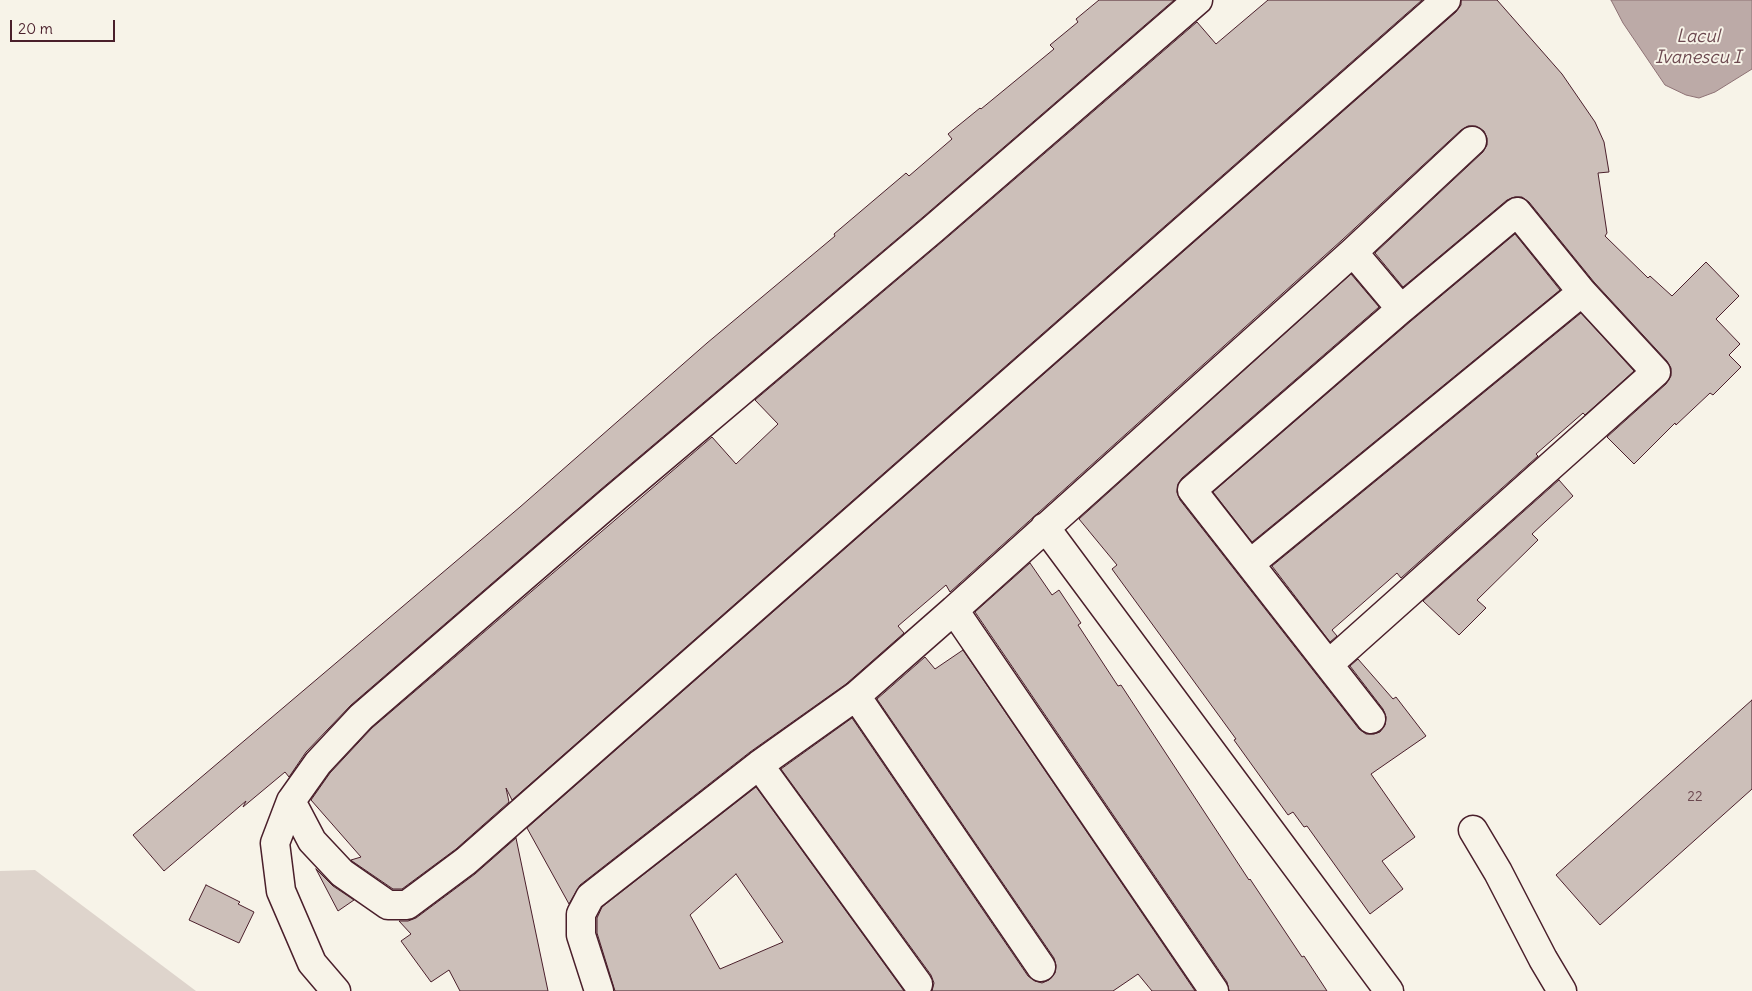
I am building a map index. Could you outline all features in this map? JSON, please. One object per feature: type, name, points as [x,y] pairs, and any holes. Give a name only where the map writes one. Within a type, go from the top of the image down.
[{"type":"street","points":[[336,991],[312,963],[281,891],[275,843],[292,801],[318,763],[361,717],[610,502],[933,229],[1198,0]]},
{"type":"street","points":[[292,801],[312,842],[342,873],[388,905],[407,905],[474,854],[1446,0]]},
{"type":"street","points":[[600,991],[581,935],[581,914],[590,897],[759,765],[856,696],[1352,252],[1472,141]]},
{"type":"street","points":[[1329,664],[1656,372],[1582,292],[1517,212],[1401,309],[1192,490],[1371,718]]},
{"type":"street","points":[[1352,252],[1401,309]]},
{"type":"street","points":[[1251,563],[1582,292]]},
{"type":"street","points":[[1044,528],[1390,991]]},
{"type":"street","points":[[954,610],[1214,991]]},
{"type":"street","points":[[856,696],[1041,967]]},
{"type":"street","points":[[759,765],[918,984]]},
{"type":"street","points":[[1473,830],[1498,872],[1562,991]]},
{"type":"shaded area","points":[[35,870],[196,991],[0,991],[0,871]]},
{"type":"water","name":"Lacul Ivanescu I","points":[[1611,0],[1752,0],[1752,69],[1715,92],[1699,98],[1686,95],[1665,85],[1623,23]]},
{"type":"building","points":[[1099,0],[1174,0],[923,217],[600,490],[351,705],[306,752],[289,777],[285,772],[243,807],[246,801],[164,871],[133,835],[520,507],[707,343],[835,236],[834,234],[906,173],[909,176],[952,139],[948,134],[1054,49],[1050,45],[1078,22],[1076,19]]},
{"type":"building","points":[[1268,0],[1422,0],[512,800],[506,788],[509,802],[456,849],[402,889],[393,889],[351,860],[361,857],[311,800],[330,773],[372,728],[712,437],[736,464],[778,424],[755,400],[1197,22],[1216,44]]},
{"type":"building","points":[[1461,0],[1497,0],[1562,74],[1595,122],[1604,142],[1609,172],[1598,173],[1607,233],[1605,236],[1648,278],[1650,276],[1672,296],[1706,262],[1739,296],[1716,319],[1740,344],[1729,355],[1741,367],[1713,395],[1710,393],[1676,425],[1675,423],[1634,464],[1607,437],[1666,384],[1671,376],[1671,368],[1667,361],[1594,282],[1529,202],[1522,197],[1507,200],[1403,287],[1375,253],[1483,152],[1487,145],[1484,131],[1476,126],[1468,126],[1461,130],[1342,240],[950,592],[946,585],[898,626],[904,633],[846,684],[750,752],[580,885],[569,904],[527,828],[1456,12],[1461,5]]},
{"type":"building","points":[[1515,234],[1560,290],[1252,542],[1213,492]]},
{"type":"building","points":[[1351,274],[1379,307],[1182,478],[1178,484],[1177,492],[1180,500],[1359,729],[1366,734],[1380,732],[1385,725],[1386,717],[1383,709],[1350,666],[1358,659],[1393,699],[1396,697],[1426,736],[1371,774],[1415,837],[1382,861],[1403,889],[1370,914],[1307,826],[1304,827],[1293,812],[1288,815],[1234,740],[1236,739],[1112,569],[1117,565],[1079,519]]},
{"type":"building","points":[[1581,313],[1634,371],[1585,415],[1583,413],[1536,454],[1538,456],[1401,578],[1397,573],[1332,630],[1337,636],[1330,642],[1272,566]]},
{"type":"building","points":[[1559,480],[1573,496],[1532,534],[1538,540],[1477,600],[1486,608],[1459,635],[1423,601]]},
{"type":"building","points":[[1030,563],[1052,595],[1059,590],[1081,623],[1078,625],[1118,686],[1121,685],[1249,880],[1327,991],[1229,991],[1227,982],[975,612]]},
{"type":"building","points":[[963,650],[1195,991],[1152,991],[1138,974],[1113,991],[932,991],[934,983],[931,975],[781,769],[852,718],[1028,976],[1042,983],[1049,980],[1055,973],[1056,965],[1054,958],[877,699],[925,657],[935,669]]},
{"type":"building","points":[[1752,700],[1752,789],[1600,925],[1556,875]]},
{"type":"building","points":[[756,787],[904,991],[615,991],[597,933],[597,918],[602,907]],"holes":[[[736,874],[783,942],[720,969],[690,915]]]},
{"type":"building","points":[[516,838],[548,991],[460,991],[449,970],[431,982],[401,941],[411,934],[399,921],[408,921],[416,918],[475,874]]},
{"type":"building","points":[[316,869],[333,886],[354,900],[338,911]]},
{"type":"building","points":[[206,885],[240,902],[238,904],[254,912],[239,943],[189,920]]}]
